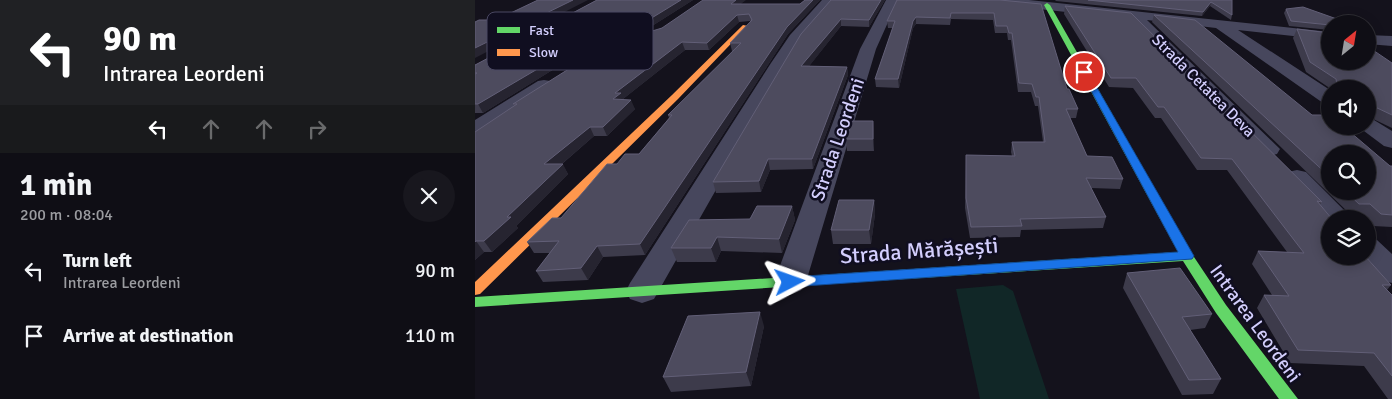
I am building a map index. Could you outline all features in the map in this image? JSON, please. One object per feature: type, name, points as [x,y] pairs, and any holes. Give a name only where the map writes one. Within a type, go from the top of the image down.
[{"type":"street","points":[[642,291],[779,62],[795,38],[829,0]]},
{"type":"street","name":"Strada Leordeni","points":[[790,282],[868,49],[892,0]]},
{"type":"street","points":[[995,0],[1047,5],[1140,9],[1180,19],[1321,35]]},
{"type":"street","name":"Intrarea Leordeni","points":[[1047,5],[1187,256],[1221,309],[1289,399]]},
{"type":"street","name":"Strada Cetatea Deva","points":[[1140,9],[1330,210]]},
{"type":"street","points":[[1217,23],[1321,93]]},
{"type":"street","points":[[475,290],[675,97],[745,26]]},
{"type":"street","points":[[1376,40],[1392,41]]},
{"type":"street","points":[[475,129],[555,78]]},
{"type":"street","points":[[1376,130],[1392,141]]},
{"type":"street","name":"Strada Mărășești","points":[[475,302],[1187,256]]},
{"type":"street","points":[[1376,256],[1392,272]]},
{"type":"green space","points":[[1003,285],[1013,291],[1049,399],[980,399],[956,289]]},
{"type":"building","points":[[538,0],[573,0],[548,12],[513,12]]},
{"type":"building","points":[[597,0],[681,0],[653,17],[653,12],[574,12]]},
{"type":"building","points":[[703,0],[736,0],[731,4],[800,4],[805,0],[813,0],[787,27],[640,244],[597,246],[581,268],[536,271],[559,241],[527,242],[552,218],[561,218],[607,164],[617,164],[625,154],[639,154],[672,115],[668,115],[741,43],[730,43],[752,20],[749,14],[737,15],[707,43],[682,42],[653,64],[653,31],[662,28]]},
{"type":"building","points":[[831,0],[881,0],[869,20],[841,19],[801,66],[847,67],[812,159],[768,159],[759,181],[713,182],[801,34]]},
{"type":"building","points":[[897,0],[1000,0],[1041,4],[1067,89],[1069,89],[1078,109],[1066,109],[1087,156],[1112,157],[1123,179],[1086,178],[1106,217],[1020,219],[1022,226],[971,227],[966,198],[966,155],[1015,156],[1012,142],[1045,142],[1039,97],[1036,97],[1032,84],[1019,83],[1012,33],[1009,33],[1007,26],[996,26],[994,13],[951,13],[950,18],[916,17],[913,21],[898,79],[875,79],[895,21],[887,21]]},
{"type":"building","points":[[1088,0],[1232,0],[1232,15],[1211,2],[1203,12]]},
{"type":"building","points":[[1065,6],[1131,13],[1322,202],[1317,201],[1324,210],[1321,210],[1321,265],[1373,265],[1391,285],[1382,285],[1392,295],[1392,376],[1374,353],[1298,350],[1264,295],[1289,296],[1258,251],[1304,253],[1232,159],[1201,158],[1164,107],[1158,107],[1136,78],[1111,78]]},
{"type":"building","points":[[1303,7],[1326,15],[1321,15],[1321,24],[1291,21],[1286,9]]},
{"type":"building","points":[[1154,15],[1195,20],[1312,115],[1321,115],[1321,135],[1354,135],[1365,145],[1321,145],[1321,169]]},
{"type":"building","points":[[487,20],[487,42],[475,48],[475,22]]},
{"type":"building","points":[[1297,29],[1321,32],[1321,69],[1310,62]]},
{"type":"building","points":[[1376,52],[1392,63],[1392,115],[1376,107],[1376,80],[1336,79],[1322,70],[1376,70]]},
{"type":"building","points":[[487,59],[487,70],[536,70],[475,104],[475,74],[477,73],[475,73],[475,65]]},
{"type":"building","points":[[567,70],[645,70],[615,93],[621,93],[613,99],[631,100],[603,127],[590,127],[544,164],[563,164],[507,217],[511,217],[484,241],[475,242],[475,132],[517,104],[513,104]]},
{"type":"building","points":[[852,121],[873,121],[873,139],[846,139]]},
{"type":"building","points":[[1376,154],[1392,166],[1392,215],[1381,214],[1370,204],[1359,204],[1355,200],[1376,200]]},
{"type":"building","points":[[839,200],[874,200],[869,230],[831,230]]},
{"type":"building","points":[[757,206],[792,206],[779,239],[717,237],[711,248],[671,248],[689,220],[750,219]]},
{"type":"building","points":[[1180,268],[1212,314],[1182,317],[1221,379],[1189,380],[1127,273]]},
{"type":"building","points":[[760,312],[746,372],[663,377],[688,316]]},
{"type":"traffic: fast","points":[[1047,5],[1187,256],[1221,309],[1289,399]]},
{"type":"traffic: fast","points":[[475,302],[1187,256]]},
{"type":"traffic: slow","points":[[475,290],[675,97],[745,26]]},
{"type":"route","points":[[790,282],[1187,256],[1084,72]]}]
